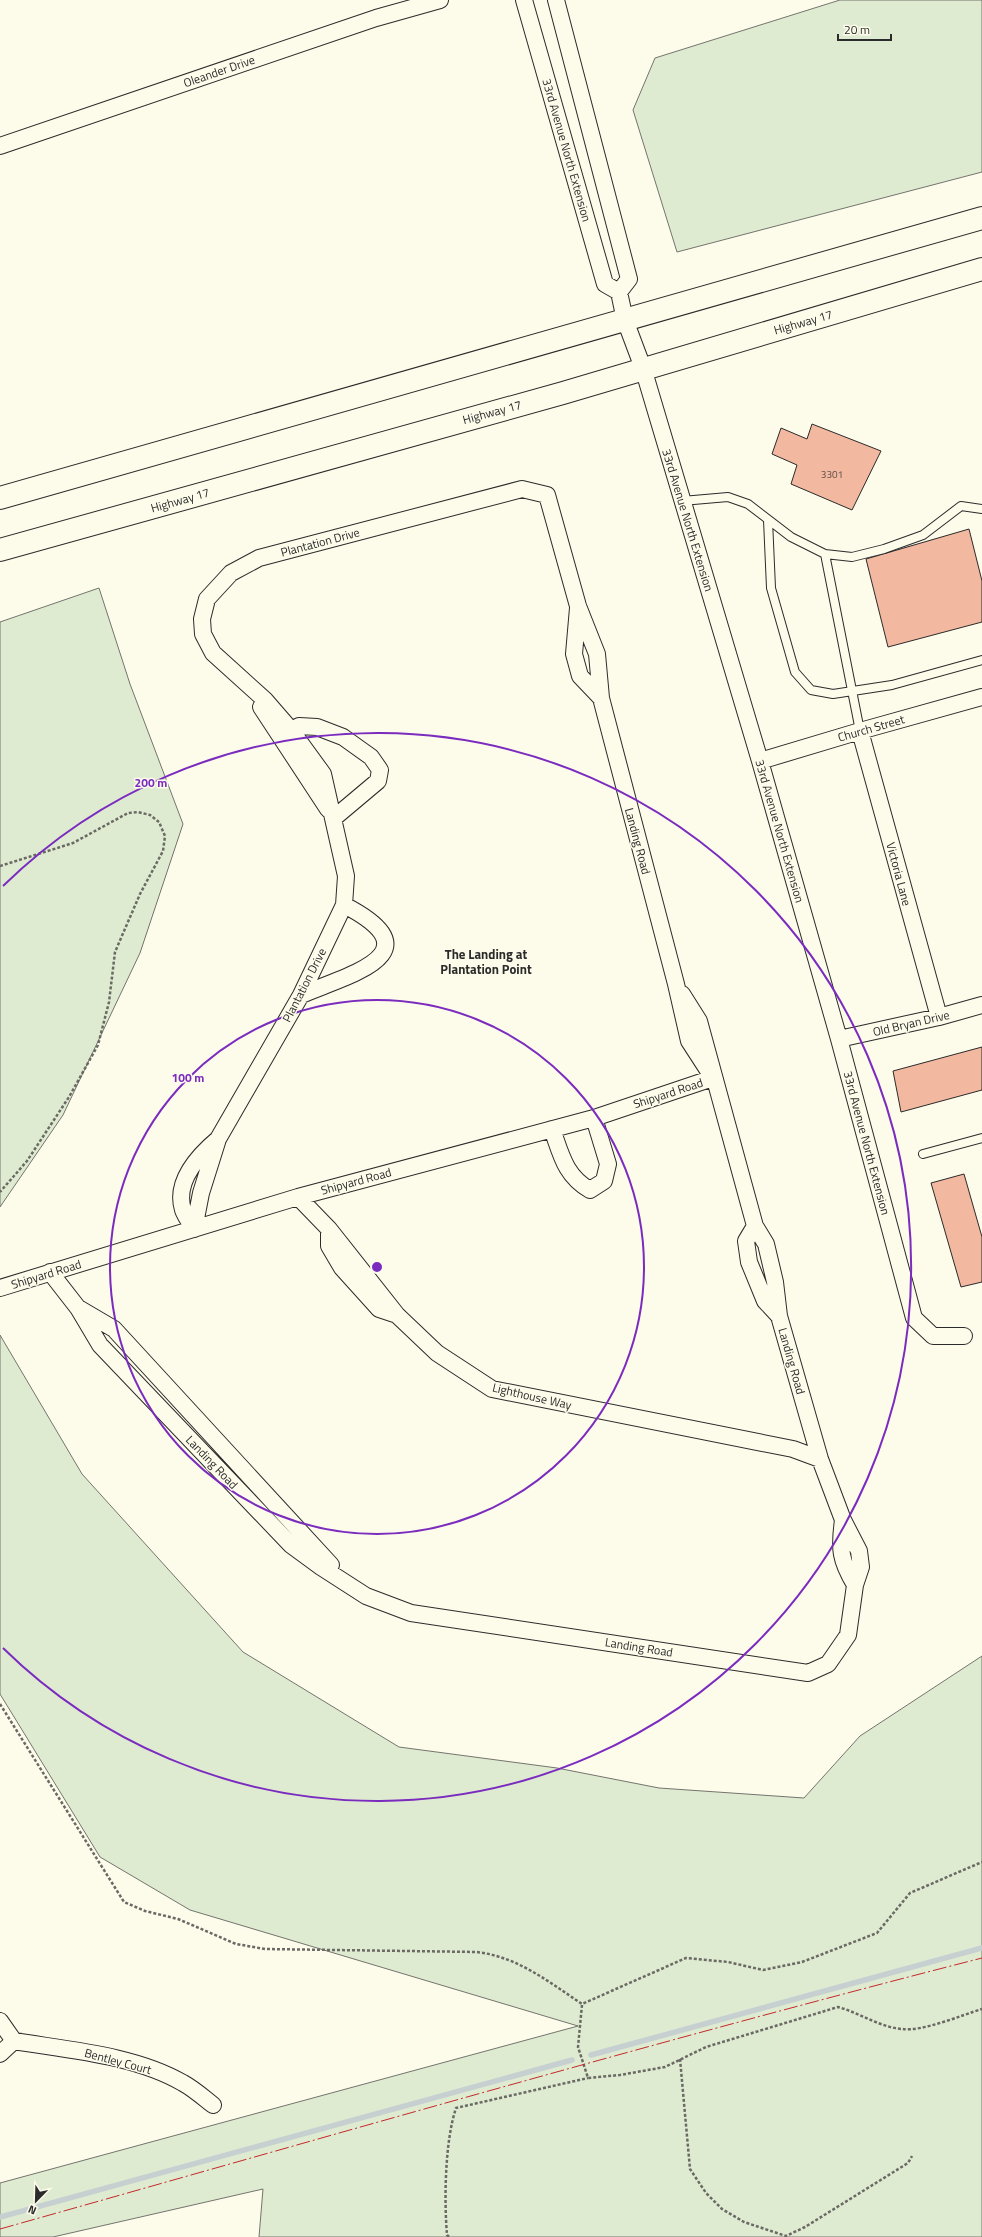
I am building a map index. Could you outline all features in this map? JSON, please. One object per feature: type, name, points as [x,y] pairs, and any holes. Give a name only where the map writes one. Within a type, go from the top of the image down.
[{"type":"highway","points":[[0,498],[982,218]]},
{"type":"highway","name":"Highway 17","points":[[0,550],[556,395],[643,368],[982,269]]},
{"type":"street","name":"Oleander Drive","points":[[0,146],[376,18],[440,0]]},
{"type":"street","name":"33rd Avenue North Extension","points":[[524,0],[605,284],[619,292],[625,320],[643,368],[760,761],[839,1039],[914,1318],[933,1336],[964,1336]]},
{"type":"street","points":[[556,0],[629,279],[619,292]]},
{"type":"street","name":"Plantation Drive","points":[[194,1229],[201,1193],[218,1139],[301,995],[344,905],[346,876],[323,774],[286,733],[248,684],[213,652],[203,634],[202,618],[207,599],[231,573],[259,558],[522,489],[547,495]]},
{"type":"street","name":"Landing Road","points":[[50,1272],[78,1308],[100,1345],[291,1545],[321,1567],[366,1596],[411,1613],[808,1673],[828,1664],[848,1635],[855,1585],[844,1566],[840,1541],[843,1520],[820,1459],[779,1316],[775,1282],[766,1244],[754,1226],[713,1078],[709,1053],[699,1021],[676,984],[601,698],[597,654],[578,606],[547,495]]},
{"type":"street","name":"Landing Road","points":[[578,606],[574,654],[580,676],[601,698]]},
{"type":"street","name":"Church Street","points":[[760,761],[860,730],[982,697]]},
{"type":"street","points":[[286,733],[299,726],[317,727],[343,737],[371,757],[380,770],[378,781],[334,818]]},
{"type":"street","name":"Victoria Lane","points":[[860,730],[939,1017]]},
{"type":"street","points":[[301,995],[371,966],[384,953],[385,939],[380,930],[363,915],[344,905]]},
{"type":"street","name":"Old Bryan Drive","points":[[839,1039],[939,1017],[982,1005]]},
{"type":"street","name":"Shipyard Road","points":[[0,1288],[298,1197],[594,1118],[713,1078]]},
{"type":"street","points":[[552,1129],[567,1170],[577,1183],[590,1190],[604,1181],[608,1164],[594,1118]]},
{"type":"street","name":"Lighthouse Way","points":[[298,1197],[329,1229],[397,1315],[437,1353],[492,1389],[793,1449],[820,1459]]},
{"type":"street","name":"Landing Road","points":[[78,1308],[114,1329],[330,1565],[366,1596]]},
{"type":"street","points":[[183,1432],[197,1420]]},
{"type":"street","points":[[0,2021],[14,2041],[0,2054]]},
{"type":"street","name":"Bentley Court","points":[[14,2041],[83,2052],[142,2065],[183,2083],[213,2105]]},
{"type":"lane","points":[[682,501],[728,497],[748,504],[790,537],[825,554],[852,557],[884,549],[923,535],[961,506],[982,508]]},
{"type":"lane","points":[[768,520],[771,588],[795,672],[811,690],[834,694],[852,692],[892,684],[982,660]]},
{"type":"lane","points":[[825,554],[860,730]]},
{"type":"lane","points":[[923,1154],[982,1138]]},
{"type":"path","points":[[0,866],[38,856],[73,843],[128,813],[138,812],[150,816],[159,822],[165,836],[163,851],[140,894],[115,952],[109,1002],[98,1046],[69,1097],[35,1149],[0,1192]]},
{"type":"path","points":[[0,1704],[124,1902],[145,1911],[178,1919],[236,1944],[265,1949],[477,1952],[495,1954],[516,1962],[582,2004]]},
{"type":"path","points":[[582,2004],[686,1958],[728,1962],[763,1970],[802,1962],[877,1933],[910,1893],[982,1862]]},
{"type":"path","points":[[582,2004],[578,2047],[588,2078]]},
{"type":"path","points":[[447,2236],[445,2206],[451,2124],[456,2108],[588,2078],[620,2075],[665,2067],[706,2047],[838,2007],[862,2018],[902,2030],[915,2029],[982,2009]]},
{"type":"path","points":[[680,2060],[690,2169],[706,2193],[722,2209],[744,2222],[779,2235],[786,2236],[805,2227],[908,2163],[912,2156]]},
{"type":"green space","points":[[840,0],[982,0],[982,172],[677,252],[633,110],[655,58]]},
{"type":"green space","points":[[99,588],[130,684],[183,824],[140,953],[63,1115],[0,1207],[0,622]]},
{"type":"green space","points":[[0,1335],[82,1474],[243,1652],[399,1747],[557,1768],[659,1788],[804,1798],[860,1736],[982,1656],[982,2237],[259,2237],[263,2189],[53,2237],[0,2237],[0,2183],[578,2026],[190,1910],[100,1857],[0,1694]]},
{"type":"building","points":[[812,424],[881,451],[852,510],[791,484],[797,465],[772,454],[781,428],[807,439]]},
{"type":"building","points":[[969,529],[982,581],[982,622],[888,647],[866,559]]},
{"type":"building","points":[[982,1047],[982,1090],[901,1112],[893,1071]]},
{"type":"building","points":[[964,1174],[982,1237],[982,1282],[961,1287],[931,1183]]},
{"type":"waterway","points":[[591,2055],[982,1948]]},
{"type":"waterway","points":[[0,2217],[572,2060]]},
{"type":"power","points":[[0,2229],[613,2056],[982,1958]]},
{"type":"district","name":"The Landing at Plantation Point","points":[[486,962]]}]
